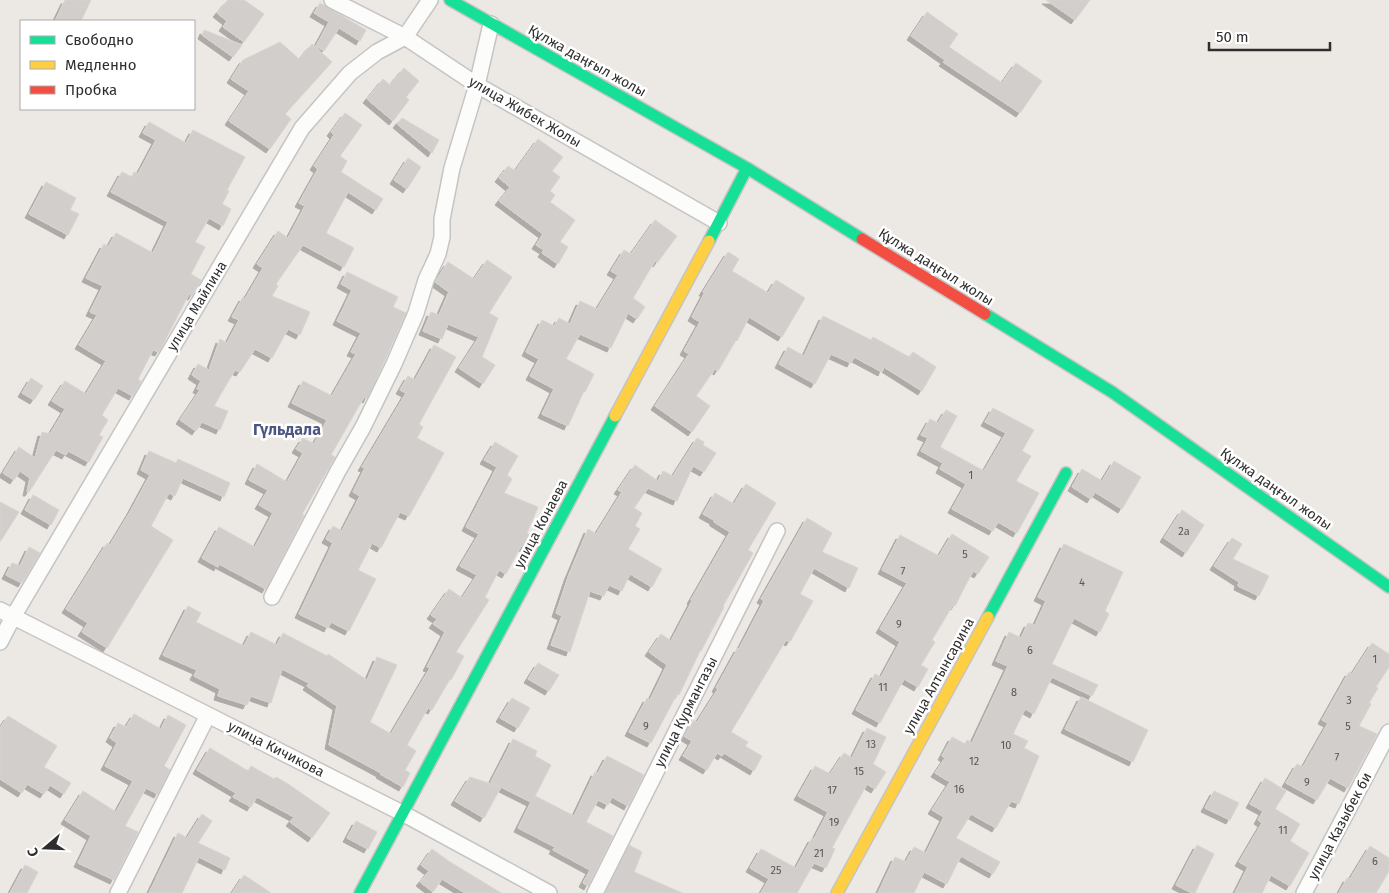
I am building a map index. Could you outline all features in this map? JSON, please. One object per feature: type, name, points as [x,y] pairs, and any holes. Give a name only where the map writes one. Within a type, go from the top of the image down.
[{"type":"street","name":"улица Жибек Жолы","points":[[332,0],[405,37],[477,85],[719,223]]},
{"type":"street","name":"улица Майлина","points":[[0,642],[6,614],[302,128],[350,74],[377,52],[405,37],[430,0]]},
{"type":"street","name":"Құлжа даңғыл жолы","points":[[450,0],[747,168],[1112,392],[1389,587]]},
{"type":"street","points":[[272,597],[367,418],[394,364],[416,313],[426,280],[438,254],[442,238],[445,198],[477,85],[491,24]]},
{"type":"street","name":"улица Конаева","points":[[360,893],[404,814],[747,168]]},
{"type":"street","name":"улица Алтынсарина","points":[[837,893],[1066,474]]},
{"type":"street","name":"улица Курмангазы","points":[[595,893],[777,531]]},
{"type":"street","name":"улица Кичикова","points":[[6,614],[404,814],[549,893]]},
{"type":"street","points":[[118,893],[208,715]]},
{"type":"street","name":"улица Казыбек би","points":[[1304,893],[1389,732]]},
{"type":"building","points":[[65,0],[91,0],[81,20],[55,20]]},
{"type":"building","points":[[228,0],[244,0],[264,14],[244,42],[223,27],[227,21],[217,13]]},
{"type":"building","points":[[1046,0],[1090,0],[1075,20]]},
{"type":"building","points":[[320,3],[366,30],[360,41],[339,28],[324,51],[316,46],[329,22],[314,13]]},
{"type":"building","points":[[927,12],[958,34],[949,47],[1002,83],[1016,63],[1042,81],[1020,113],[943,62],[945,60],[911,36]]},
{"type":"building","points":[[204,30],[242,45],[233,57],[202,35]]},
{"type":"building","points":[[280,42],[299,59],[312,44],[332,62],[285,114],[291,119],[270,149],[229,121],[249,91],[231,79],[243,60]]},
{"type":"building","points":[[404,68],[419,81],[406,97],[409,100],[393,121],[367,99],[383,79],[390,85]]},
{"type":"building","points":[[345,113],[362,125],[340,156],[347,161],[341,172],[383,199],[376,210],[348,192],[326,233],[354,248],[344,267],[303,245],[276,284],[278,286],[272,296],[310,312],[300,335],[288,329],[272,358],[255,349],[240,372],[235,370],[214,406],[228,411],[220,430],[202,422],[196,431],[180,420],[200,390],[197,389],[201,381],[192,375],[198,364],[209,370],[220,339],[227,343],[239,320],[232,317],[263,268],[257,264],[278,231],[288,238],[305,206],[299,203],[318,169],[314,166],[334,135],[331,132]]},
{"type":"building","points":[[402,118],[439,140],[432,153],[397,124]]},
{"type":"building","points":[[149,122],[186,143],[193,130],[245,157],[227,190],[229,191],[222,204],[231,209],[223,226],[209,218],[195,242],[205,247],[191,274],[201,280],[192,296],[189,294],[159,352],[153,350],[138,379],[141,381],[133,396],[118,388],[102,415],[108,420],[99,435],[103,437],[89,462],[68,451],[66,455],[56,450],[29,492],[27,492],[30,478],[20,471],[14,480],[3,473],[19,447],[35,458],[42,432],[50,434],[65,409],[52,401],[65,381],[86,394],[106,361],[79,345],[97,315],[90,312],[103,286],[86,278],[104,244],[108,247],[116,233],[153,253],[168,222],[111,192],[122,172],[132,177],[134,172],[138,174],[156,140],[143,133]]},
{"type":"building","points":[[538,139],[563,157],[552,171],[560,177],[550,191],[555,195],[550,202],[575,220],[560,242],[568,247],[558,264],[542,253],[544,250],[536,245],[543,234],[499,201],[510,187],[499,178],[508,166],[515,171]]},
{"type":"building","points":[[408,158],[421,167],[407,189],[394,180]]},
{"type":"building","points":[[46,182],[76,198],[70,210],[79,214],[68,235],[29,214]]},
{"type":"building","points":[[655,220],[677,236],[657,263],[655,261],[633,298],[645,307],[637,319],[628,313],[611,348],[580,334],[566,359],[594,374],[568,426],[542,414],[554,389],[530,376],[539,359],[526,352],[542,320],[554,326],[559,318],[570,324],[580,301],[597,309],[618,275],[611,271],[624,250],[631,254]]},
{"type":"building","points":[[728,252],[739,259],[732,271],[768,293],[776,280],[805,298],[782,337],[749,317],[737,341],[718,371],[715,369],[696,396],[710,406],[692,432],[655,406],[689,354],[684,351],[700,322],[692,317],[705,292],[703,292]]},
{"type":"building","points":[[487,260],[512,277],[489,313],[498,318],[482,357],[495,365],[483,384],[459,368],[479,337],[448,324],[442,339],[423,331],[431,312],[439,315],[449,292],[435,282],[448,262],[474,279]]},
{"type":"building","points":[[347,272],[398,297],[393,307],[406,313],[367,399],[364,397],[331,455],[335,457],[302,514],[304,515],[266,589],[219,564],[218,567],[202,558],[219,527],[255,547],[273,513],[259,505],[268,490],[249,480],[257,464],[287,482],[303,453],[296,449],[303,438],[314,444],[327,420],[292,403],[303,381],[332,396],[356,354],[351,352],[361,333],[337,321],[352,290],[341,284]]},
{"type":"building","points":[[823,316],[871,340],[873,337],[909,357],[913,352],[936,367],[922,391],[884,367],[882,372],[854,357],[851,363],[831,354],[815,384],[779,364],[788,347],[804,356]]},
{"type":"building","points":[[434,345],[456,357],[419,424],[423,427],[417,438],[444,453],[409,516],[400,512],[381,548],[372,543],[358,570],[376,579],[349,631],[331,622],[328,628],[299,614],[333,543],[326,539],[333,526],[342,531],[360,496],[353,492],[365,468],[362,467],[406,393],[400,390],[408,376],[415,380]]},
{"type":"building","points":[[31,378],[43,386],[34,400],[22,393]]},
{"type":"building","points":[[993,408],[1034,430],[1022,451],[1031,456],[1016,481],[1039,493],[1017,533],[998,522],[993,531],[952,509],[966,484],[940,469],[943,463],[921,451],[928,438],[921,435],[930,419],[938,423],[946,410],[957,416],[940,447],[984,471],[1006,433],[985,422]]},
{"type":"building","points":[[697,438],[704,442],[703,445],[716,453],[704,472],[693,466],[677,501],[648,488],[634,508],[642,513],[635,526],[640,529],[628,549],[662,569],[652,587],[630,574],[622,591],[609,585],[604,596],[590,591],[570,652],[551,645],[562,616],[556,613],[568,577],[588,529],[596,534],[622,492],[618,490],[635,465],[658,481],[663,471],[673,476]]},
{"type":"building","points":[[495,442],[518,456],[507,475],[512,479],[504,493],[538,507],[527,533],[533,537],[527,549],[521,546],[506,574],[499,570],[485,597],[489,600],[456,652],[464,656],[432,710],[428,708],[407,745],[416,751],[405,770],[410,773],[403,787],[329,745],[337,706],[307,686],[309,683],[282,669],[271,703],[251,696],[247,705],[218,696],[220,689],[194,676],[197,670],[163,655],[188,606],[201,613],[196,622],[244,646],[251,632],[277,645],[283,633],[327,656],[328,654],[367,680],[377,657],[397,665],[370,722],[391,734],[430,668],[427,667],[445,632],[433,624],[437,619],[431,615],[449,589],[462,598],[477,575],[460,566],[479,534],[466,527],[497,467],[484,460]]},
{"type":"building","points":[[149,451],[176,463],[178,459],[230,483],[224,497],[183,478],[175,496],[169,493],[151,526],[173,540],[107,648],[82,632],[88,623],[66,609],[107,543],[110,545],[150,475],[141,470]]},
{"type":"building","points":[[1114,461],[1141,477],[1122,509],[1095,492],[1091,499],[1072,487],[1082,469],[1102,481]]},
{"type":"building","points":[[746,484],[776,503],[748,550],[753,553],[723,606],[679,695],[677,694],[651,743],[629,732],[647,698],[650,700],[667,665],[649,652],[661,634],[671,641],[691,600],[730,532],[703,514],[715,493],[734,504]]},
{"type":"building","points":[[33,495],[59,510],[51,525],[25,510]]},
{"type":"building","points":[[0,502],[19,512],[0,542]]},
{"type":"building","points":[[1182,510],[1204,525],[1186,553],[1164,538]]},
{"type":"building","points":[[807,518],[832,533],[822,552],[858,568],[849,588],[814,568],[800,594],[813,601],[790,642],[786,640],[731,732],[748,742],[745,746],[762,756],[754,771],[724,753],[722,756],[717,753],[707,770],[683,756],[692,741],[684,736],[694,720],[697,722],[718,689],[716,688],[764,601],[761,599]]},
{"type":"building","points":[[952,534],[989,557],[978,574],[973,571],[955,606],[953,605],[932,640],[935,642],[921,665],[928,669],[918,687],[904,679],[880,723],[856,710],[875,674],[881,677],[900,642],[880,629],[907,583],[882,570],[900,535],[939,556]]},
{"type":"building","points":[[1232,538],[1242,544],[1233,559],[1269,576],[1259,596],[1238,586],[1239,582],[1214,566]]},
{"type":"building","points":[[1064,544],[1123,572],[1105,611],[1109,614],[1100,632],[1074,618],[1052,664],[1098,685],[1092,696],[1052,677],[1034,714],[1025,709],[1013,734],[1028,741],[1024,748],[1039,756],[1019,804],[1011,801],[996,828],[971,814],[956,838],[1000,862],[993,874],[961,856],[947,884],[924,872],[914,893],[878,893],[895,857],[906,862],[914,847],[926,853],[944,817],[932,810],[950,782],[935,773],[945,758],[942,756],[952,737],[965,744],[967,740],[972,743],[1008,666],[996,661],[1009,632],[1021,638],[1028,623],[1035,625],[1046,601],[1038,597]]},
{"type":"building","points":[[29,547],[40,553],[22,583],[6,575],[12,563],[20,566]]},
{"type":"building","points":[[1372,643],[1389,654],[1389,667],[1376,687],[1378,688],[1359,726],[1377,734],[1348,788],[1330,778],[1317,800],[1286,783],[1297,764],[1303,767],[1328,723],[1322,720],[1349,672],[1352,674]]},
{"type":"building","points":[[538,663],[559,675],[549,691],[528,679]]},
{"type":"building","points":[[1081,697],[1148,730],[1133,762],[1065,729]]},
{"type":"building","points":[[512,698],[530,708],[518,728],[500,718]]},
{"type":"building","points":[[134,714],[161,729],[168,715],[186,725],[164,766],[170,770],[158,794],[146,788],[125,826],[138,832],[114,880],[78,863],[91,836],[65,820],[83,791],[116,812],[133,781],[105,766],[117,743],[110,738],[118,723],[126,727]]},
{"type":"building","points":[[8,716],[57,746],[44,767],[71,783],[64,794],[50,785],[44,794],[27,784],[22,793],[0,779],[0,728]]},
{"type":"building","points":[[867,728],[886,737],[873,764],[886,772],[875,789],[867,784],[832,848],[835,849],[826,868],[814,863],[797,893],[761,893],[769,879],[750,868],[761,849],[796,868],[828,812],[798,796],[815,766],[830,774],[844,753],[852,758]]},
{"type":"building","points":[[513,739],[537,751],[535,756],[551,765],[535,796],[574,816],[595,772],[598,773],[607,756],[644,775],[628,806],[612,797],[608,805],[598,800],[586,822],[613,836],[588,886],[583,883],[590,870],[553,850],[555,847],[518,828],[531,802],[491,782]]},
{"type":"building","points":[[210,748],[248,771],[251,766],[274,779],[276,777],[330,813],[312,838],[290,822],[294,817],[257,797],[251,807],[233,797],[236,793],[197,770]]},
{"type":"building","points":[[470,777],[501,787],[484,818],[455,801]]},
{"type":"building","points":[[1265,778],[1286,791],[1275,809],[1300,824],[1290,841],[1309,853],[1290,886],[1271,875],[1262,893],[1235,893],[1248,867],[1239,862],[1262,823],[1258,820],[1263,811],[1250,804]]},
{"type":"building","points":[[1214,791],[1239,803],[1230,820],[1205,808]]},
{"type":"building","points":[[202,814],[212,821],[198,843],[230,858],[225,870],[199,857],[182,893],[149,893],[178,833],[187,838]]},
{"type":"building","points":[[356,821],[377,832],[368,849],[347,838]]},
{"type":"building","points":[[629,845],[642,852],[634,872],[682,893],[605,893]]},
{"type":"building","points":[[1197,845],[1214,854],[1195,893],[1192,893],[1176,885]]},
{"type":"building","points":[[1370,846],[1389,858],[1389,871],[1376,893],[1339,893],[1347,878],[1350,879]]},
{"type":"building","points":[[432,849],[501,893],[465,893],[442,879],[433,892],[420,882],[429,871],[421,865]]},
{"type":"building","points":[[25,865],[38,872],[27,893],[10,893]]},
{"type":"building","points":[[244,875],[271,893],[232,893]]},
{"type":"traffic: fast","points":[[450,0],[747,168],[862,239]]},
{"type":"traffic: fast","points":[[709,241],[747,168]]},
{"type":"traffic: fast","points":[[985,314],[1112,392],[1389,587]]},
{"type":"traffic: fast","points":[[360,893],[615,416]]},
{"type":"traffic: fast","points":[[988,617],[1066,473]]},
{"type":"traffic: slow","points":[[615,416],[709,241]]},
{"type":"traffic: slow","points":[[837,893],[988,617]]},
{"type":"traffic: jam","points":[[862,239],[985,314]]},
{"type":"district","name":"Гүльдала","points":[[287,429]]}]
